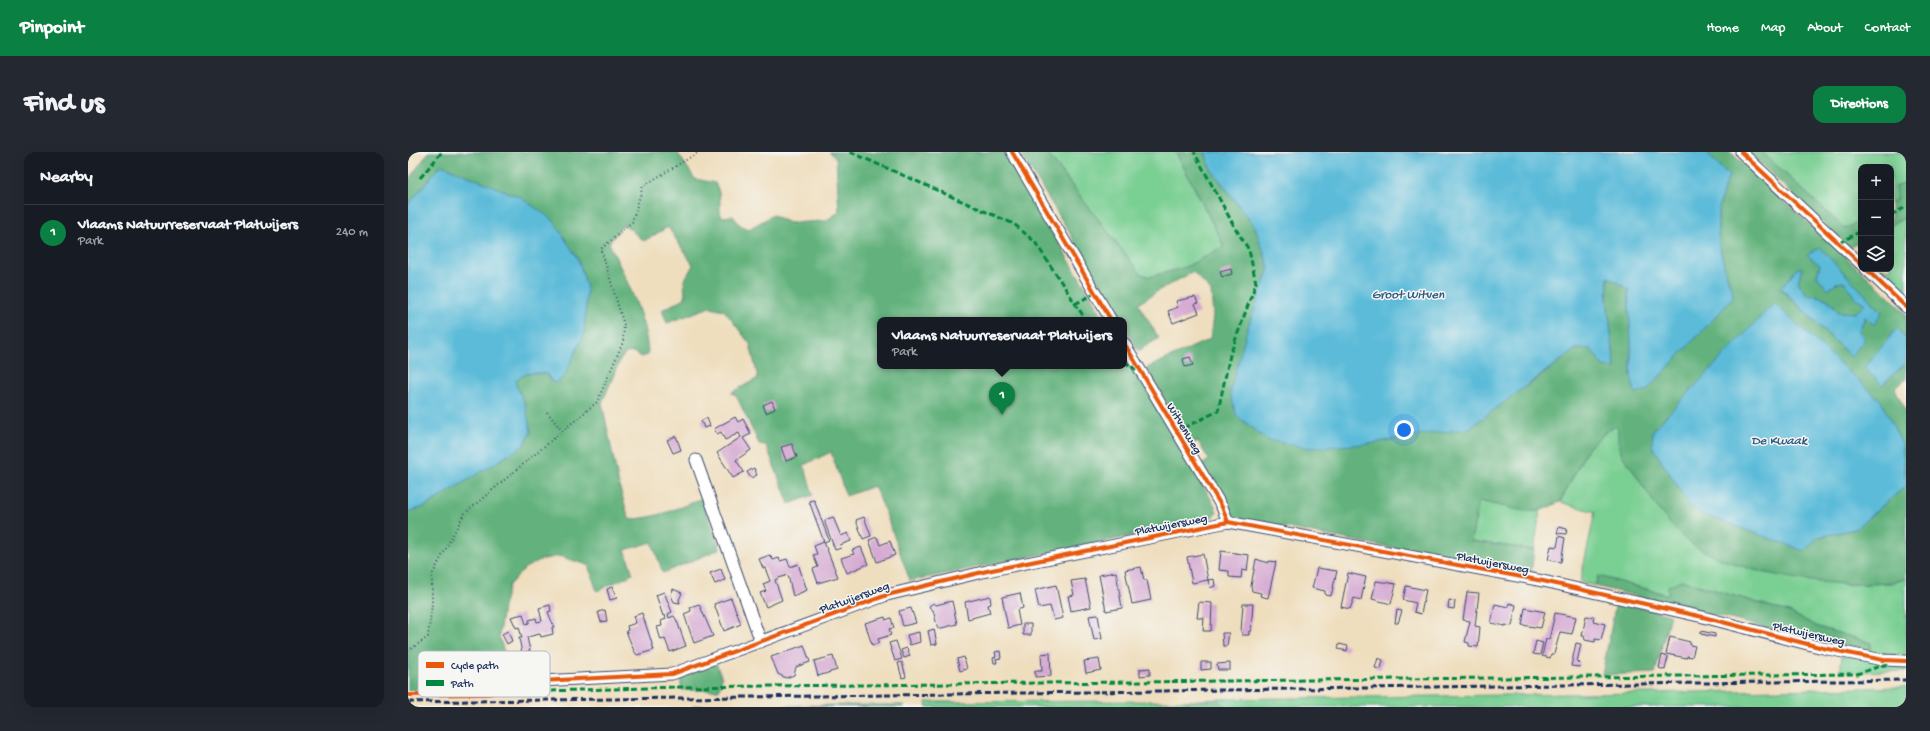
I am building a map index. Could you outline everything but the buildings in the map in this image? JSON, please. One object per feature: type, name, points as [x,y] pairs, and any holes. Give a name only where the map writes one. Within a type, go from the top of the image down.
[{"type":"street","points":[[1012,152],[1109,317]]},
{"type":"street","points":[[1741,152],[1858,261]]},
{"type":"street","points":[[1869,272],[1906,307]]},
{"type":"street","name":"Witvenweg","points":[[1127,348],[1222,507],[1228,522]]},
{"type":"street","points":[[696,460],[761,642]]},
{"type":"street","name":"Platwijersweg","points":[[550,681],[672,674],[887,594],[987,570],[1228,522],[1543,581],[1702,617],[1823,648],[1883,660],[1906,661]]},
{"type":"path","points":[[408,651],[428,637],[432,604],[432,575],[464,514],[597,402],[623,342],[624,325],[601,249],[632,222],[643,186],[699,152]]},
{"type":"path","points":[[547,412],[562,431]]},
{"type":"green space","points":[[429,152],[677,152],[695,179],[715,183],[720,196],[721,217],[733,216],[740,225],[749,229],[773,215],[789,223],[825,221],[839,212],[836,158],[829,152],[883,152],[887,154],[888,152],[1004,152],[1103,317],[877,317],[877,369],[1127,369],[1127,356],[1215,506],[1217,513],[1209,520],[910,581],[886,514],[874,486],[846,496],[831,452],[804,465],[813,495],[789,504],[766,445],[759,444],[736,395],[731,393],[758,378],[750,344],[724,310],[710,307],[667,323],[662,310],[685,298],[684,281],[693,265],[668,227],[644,241],[624,224],[609,243],[634,298],[644,326],[648,355],[641,357],[634,352],[625,353],[619,362],[602,403],[619,485],[629,519],[639,519],[657,515],[702,498],[720,549],[663,573],[652,542],[625,550],[633,574],[597,591],[588,565],[559,556],[540,560],[525,568],[509,585],[503,607],[499,636],[504,651],[418,651],[418,693],[408,693],[408,512],[424,507],[438,497],[525,404],[516,385],[516,380],[530,373],[538,373],[547,374],[552,382],[441,165],[408,205],[408,180]]},
{"type":"green space","points":[[1020,152],[1046,152],[1140,273],[1149,277],[1186,267],[1224,246],[1176,152],[1205,152],[1211,169],[1255,227],[1269,268],[1247,330],[1369,444],[1417,435],[1529,385],[1576,349],[1591,348],[1603,366],[1615,368],[1607,299],[1608,277],[1628,289],[1631,376],[1635,393],[1734,297],[1724,266],[1718,237],[1719,208],[1729,176],[1706,152],[1730,152],[1858,268],[1858,272],[1862,272],[1906,314],[1906,339],[1897,328],[1882,385],[1906,363],[1906,379],[1895,388],[1906,413],[1906,486],[1906,579],[1883,583],[1826,583],[1763,572],[1734,564],[1709,554],[1689,542],[1680,534],[1658,508],[1621,453],[1617,426],[1609,429],[1588,448],[1560,502],[1540,511],[1524,511],[1479,501],[1471,541],[1534,550],[1531,574],[1235,518],[1201,465],[1209,460],[1198,441],[1190,445],[1147,368],[1210,339],[1213,316],[1211,291],[1193,272],[1161,289],[1138,304],[1159,338],[1138,351],[1127,331],[1127,317],[1118,317],[1068,230]],"holes":[[[1820,248],[1882,312],[1866,316],[1859,331],[1851,357],[1781,289],[1802,269],[1798,282],[1807,294],[1826,298],[1832,303],[1838,312],[1856,313],[1866,304],[1854,297],[1845,282],[1836,283],[1828,289],[1818,276],[1820,265],[1808,255]],[[1902,444],[1906,486],[1855,529],[1818,537]]]},
{"type":"green space","points":[[1046,152],[1176,152],[1224,246],[1186,267],[1149,277],[1140,273]]},
{"type":"green space","points":[[1748,152],[1762,152],[1845,229],[1858,222],[1858,243],[1849,248]]},
{"type":"green space","points":[[1762,152],[1906,152],[1906,183],[1895,187],[1897,200],[1894,202],[1894,164],[1858,164],[1858,222],[1845,229]]},
{"type":"green space","points":[[1906,183],[1906,217],[1894,223],[1894,201],[1897,199],[1895,187]]},
{"type":"green space","points":[[1906,217],[1906,292],[1902,296],[1876,272],[1894,272],[1894,223]]},
{"type":"green space","points":[[1618,426],[1620,450],[1660,511],[1846,585],[1892,583],[1906,579],[1906,656],[1869,653],[1871,643],[1818,627],[1789,612],[1681,580],[1669,595],[1598,576],[1595,586],[1580,582],[1595,512],[1560,502],[1588,448],[1609,429]]},
{"type":"green space","points":[[1479,501],[1524,511],[1540,511],[1534,550],[1471,541]]},
{"type":"green space","points":[[1598,576],[1668,595],[1668,586],[1681,580],[1789,612],[1818,627],[1871,643],[1869,653],[1595,586]]},
{"type":"green space","points":[[1616,602],[1670,615],[1655,673],[1602,675]]},
{"type":"green space","points":[[1842,656],[1906,664],[1906,671],[1840,672]]},
{"type":"green space","points":[[716,663],[722,678],[719,690],[682,690],[680,678]]},
{"type":"green space","points":[[1906,687],[1906,707],[1225,707],[1218,699],[1650,693]]},
{"type":"green space","points":[[1218,699],[1225,707],[1189,707],[1185,701]]},
{"type":"green space","points":[[1185,701],[1189,707],[927,707],[926,702]]},
{"type":"green space","points":[[903,705],[904,707],[693,706]]},
{"type":"water","name":"Groot Witven","points":[[1205,152],[1706,152],[1729,176],[1719,208],[1718,237],[1724,266],[1734,297],[1646,391],[1635,393],[1631,376],[1628,289],[1608,277],[1607,299],[1615,368],[1603,366],[1591,349],[1576,349],[1468,429],[1417,435],[1369,444],[1310,448],[1267,440],[1236,415],[1230,392],[1247,330],[1269,268],[1255,227],[1211,169]]},
{"type":"water","points":[[441,165],[520,197],[553,220],[578,259],[587,288],[584,334],[564,377],[556,383],[552,382],[547,374],[538,373],[530,373],[516,380],[516,385],[525,404],[531,432],[523,446],[424,507],[408,512],[408,205]]},
{"type":"water","points":[[1820,248],[1882,312],[1874,325],[1865,317],[1859,331],[1865,339],[1851,357],[1781,288],[1798,268],[1802,268],[1798,282],[1807,294],[1825,298],[1832,303],[1838,312],[1856,313],[1865,304],[1854,297],[1845,282],[1836,283],[1828,290],[1817,276],[1820,265],[1807,255]]},
{"type":"water","name":"De Kwaak","points":[[1774,303],[1881,401],[1902,444],[1906,486],[1855,529],[1818,537],[1804,551],[1697,512],[1686,500],[1652,446],[1653,430]]},
{"type":"water","points":[[1897,328],[1906,339],[1906,363],[1882,385],[1864,368]]},
{"type":"railway","points":[[408,702],[1906,680]]},
{"type":"marked path","points":[[420,178],[442,152]]},
{"type":"marked path","points":[[850,152],[1014,224],[1035,242],[1084,317]]},
{"type":"marked path","points":[[1176,432],[1218,411],[1230,355],[1256,283],[1249,250],[1234,226],[1194,152]]},
{"type":"marked path","points":[[1894,213],[1906,207]]},
{"type":"marked path","points":[[1839,243],[1858,233]]},
{"type":"marked path","points":[[1075,304],[1095,293]]},
{"type":"marked path","points":[[1127,364],[1139,371]]},
{"type":"marked path","points":[[550,691],[678,687],[1857,674],[1889,663]]},
{"type":"cycle path","points":[[1012,152],[1109,317]]},
{"type":"cycle path","points":[[1741,152],[1858,261]]},
{"type":"cycle path","points":[[1869,272],[1906,307]]},
{"type":"cycle path","points":[[1127,348],[1222,507],[1228,522]]},
{"type":"cycle path","points":[[550,681],[672,674],[887,595],[987,571],[1228,522],[1543,581],[1703,617],[1823,648],[1883,660],[1906,661]]},
{"type":"cycle path","points":[[408,695],[418,695]]},
{"type":"place","name":"Vlaams Natuurreservaat Platwijers","points":[[1002,415]]}]
